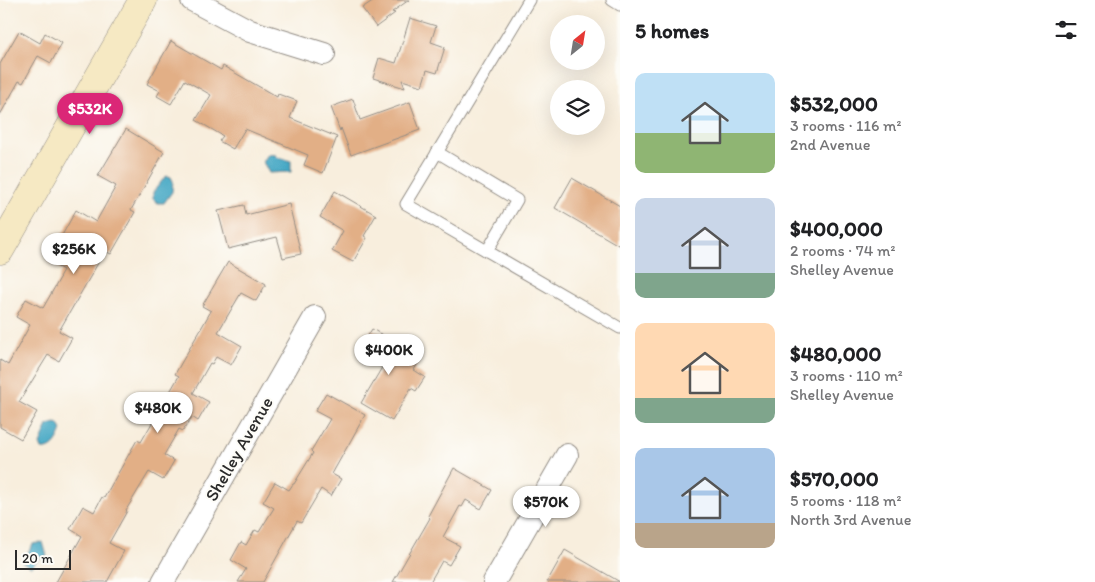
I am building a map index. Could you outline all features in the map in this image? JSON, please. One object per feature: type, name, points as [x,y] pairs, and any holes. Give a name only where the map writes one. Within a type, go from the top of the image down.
[{"type":"street","points":[[0,250],[143,0]]},
{"type":"street","points":[[192,0],[250,31],[324,54]]},
{"type":"street","name":"Shelley Avenue","points":[[163,582],[315,317]]},
{"type":"street","points":[[494,582],[566,455]]},
{"type":"lane","points":[[529,0],[406,204],[620,328]]},
{"type":"lane","points":[[612,0],[620,4]]},
{"type":"lane","points":[[438,152],[517,200],[487,251]]},
{"type":"water","points":[[268,154],[291,161],[291,172],[269,173],[263,162]]},
{"type":"water","points":[[168,176],[173,181],[172,192],[164,203],[158,203],[153,199],[153,192],[165,177]]},
{"type":"water","points":[[59,424],[62,430],[59,437],[55,444],[49,448],[42,449],[40,444],[48,425]]},
{"type":"water","points":[[43,542],[47,556],[40,557],[31,567],[22,562],[33,544]]},
{"type":"building","points":[[374,0],[409,0],[376,27],[362,8]]},
{"type":"building","points":[[410,18],[436,26],[431,42],[445,47],[437,73],[427,70],[422,86],[402,80],[405,88],[373,78],[379,58],[396,63]]},
{"type":"building","points":[[19,31],[40,43],[45,33],[62,43],[51,63],[38,56],[23,83],[19,81],[0,115],[0,64]]},
{"type":"building","points":[[171,41],[221,70],[223,66],[277,97],[278,94],[297,101],[290,118],[337,137],[323,173],[304,165],[308,155],[245,129],[233,149],[219,141],[223,136],[196,120],[211,95],[185,80],[171,104],[157,96],[160,91],[147,84]]},
{"type":"building","points":[[353,99],[360,120],[410,102],[420,130],[351,155],[331,107]]},
{"type":"building","points":[[126,129],[164,152],[131,210],[135,212],[111,254],[105,251],[59,331],[72,338],[59,361],[48,355],[19,402],[37,412],[21,439],[0,427],[0,360],[8,365],[30,325],[16,317],[26,299],[43,308],[60,278],[63,270],[48,261],[76,210],[96,222],[116,186],[98,176]]},
{"type":"building","points":[[572,178],[620,206],[620,246],[555,208]]},
{"type":"building","points":[[335,191],[376,215],[364,236],[367,238],[353,262],[332,251],[343,231],[320,217]]},
{"type":"building","points":[[289,204],[301,254],[283,258],[277,237],[228,249],[218,211],[244,205],[246,215]]},
{"type":"building","points":[[228,262],[266,284],[256,301],[241,293],[218,332],[242,346],[231,365],[216,357],[212,364],[210,363],[193,393],[209,402],[198,421],[192,417],[183,431],[179,429],[164,455],[174,461],[163,480],[149,472],[126,510],[109,543],[124,551],[107,582],[56,582],[82,536],[70,529],[83,506],[94,512],[137,440],[141,442],[179,376],[175,374],[211,311],[202,306]]},
{"type":"building","points":[[372,329],[398,344],[395,350],[418,363],[414,370],[425,377],[416,391],[411,388],[392,421],[361,403],[384,364],[359,350]]},
{"type":"building","points":[[326,393],[365,415],[332,474],[341,479],[331,496],[321,489],[301,523],[297,521],[263,582],[238,582],[246,569],[231,560],[241,542],[246,545],[255,530],[259,532],[274,508],[263,502],[275,482],[289,490],[313,453],[311,451],[330,419],[315,411]]},
{"type":"building","points":[[454,468],[492,490],[481,509],[466,500],[462,507],[460,506],[443,537],[460,546],[449,565],[442,561],[430,582],[393,582],[430,518],[428,516]]},
{"type":"building","points":[[565,550],[620,582],[547,582]]}]
